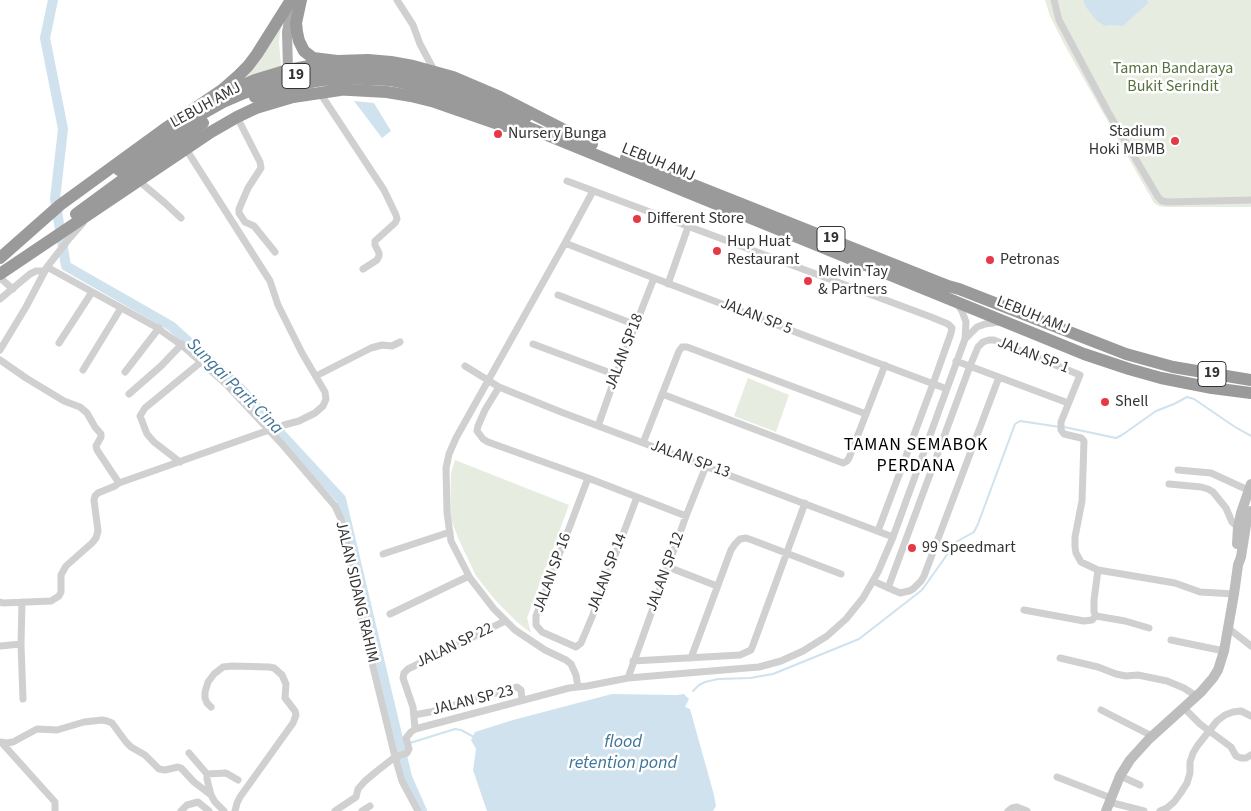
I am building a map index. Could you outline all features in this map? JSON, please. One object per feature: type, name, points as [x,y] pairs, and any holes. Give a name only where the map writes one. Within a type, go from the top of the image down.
[{"type":"highway","points":[[0,274],[59,223],[147,141],[222,90],[248,66],[291,0]]},
{"type":"highway","points":[[299,0],[296,22],[298,41],[304,51],[313,58],[391,62],[453,77],[500,97],[590,148]]},
{"type":"highway","points":[[196,108],[236,87],[255,80],[291,69],[337,60]]},
{"type":"highway","points":[[337,60],[318,67],[314,71],[314,81],[319,87],[323,89],[387,92],[411,96],[435,102],[486,120],[590,148]]},
{"type":"highway","name":"LEBUH AMJ","points":[[0,260],[59,223],[122,174],[227,109],[270,92],[316,82],[339,78],[390,80],[418,86],[489,107],[1084,354],[1160,378],[1251,393]]},
{"type":"highway","points":[[59,223],[92,213],[211,132],[269,101],[274,93],[273,86],[269,81],[255,80]]},
{"type":"highway","points":[[256,108],[320,92],[340,90]]},
{"type":"highway","name":"LEBUH AMJ","points":[[590,148],[1126,354],[1173,367],[1251,380]]},
{"type":"main road","points":[[297,97],[287,48],[288,23],[299,0]]},
{"type":"main road","points":[[1108,804],[1120,776],[1130,760],[1152,736],[1184,708],[1213,678],[1222,662],[1241,556],[1250,491]]},
{"type":"main road","points":[[1238,565],[1236,556],[1238,527],[1248,512]]},
{"type":"street","points":[[398,0],[413,25],[420,44],[435,72]]},
{"type":"street","points":[[1054,0],[1059,20],[1108,112],[1158,197],[1162,201],[1168,202],[1251,200]]},
{"type":"street","points":[[320,92],[380,183],[397,219],[374,243],[379,253],[377,260],[363,269]]},
{"type":"street","points":[[237,117],[260,162],[261,168],[248,188],[238,209],[239,213],[245,222],[254,226],[275,252]]},
{"type":"street","points":[[0,602],[51,601],[59,596],[61,574],[66,566],[92,544],[96,538],[98,531],[94,500],[98,493],[119,483],[275,431],[284,425],[299,421],[315,413],[323,406],[326,399],[326,392],[302,353],[278,305],[270,280],[186,149]]},
{"type":"street","points":[[139,181],[181,218]]},
{"type":"street","points":[[567,181],[948,324],[952,328],[878,531]]},
{"type":"street","points":[[578,687],[576,675],[571,664],[545,650],[515,630],[494,609],[469,576],[451,541],[447,513],[446,468],[449,454],[456,438],[593,191]]},
{"type":"street","points":[[0,350],[52,259],[59,223]]},
{"type":"street","points":[[668,284],[688,227]]},
{"type":"street","name":"JALAN SP 5","points":[[565,243],[668,284],[947,389]]},
{"type":"street","points":[[0,299],[30,274],[46,269]]},
{"type":"street","name":"JALAN SIDANG RAHIM","points":[[46,269],[159,328],[182,344],[275,431],[335,506],[341,519],[362,622],[400,756],[402,781],[418,811]]},
{"type":"street","points":[[0,278],[13,289]]},
{"type":"street","name":"JALAN SP18","points":[[598,426],[616,374],[654,278]]},
{"type":"street","points":[[59,343],[92,292]]},
{"type":"street","points":[[558,295],[636,325]]},
{"type":"street","points":[[335,811],[356,796],[358,789],[365,781],[408,751],[406,738],[416,729],[560,690],[628,678],[758,667],[780,661],[803,651],[836,629],[855,609],[873,581],[893,537],[964,339],[966,322],[956,302]]},
{"type":"street","points":[[83,370],[121,308]]},
{"type":"street","points":[[964,339],[978,327],[985,324],[1004,322]]},
{"type":"street","points":[[125,372],[159,328]]},
{"type":"street","name":"JALAN SP 1","points":[[888,588],[978,347],[983,342],[994,340],[1080,374],[1068,403]]},
{"type":"street","points":[[316,376],[371,348],[382,345],[392,346],[400,342]]},
{"type":"street","points":[[129,394],[161,366],[182,344]]},
{"type":"street","points":[[533,344],[616,374]]},
{"type":"street","points":[[643,443],[682,347],[687,347],[866,414]]},
{"type":"street","points":[[0,360],[64,401],[84,410],[101,434],[96,446],[97,450],[119,483]]},
{"type":"street","points":[[956,361],[1068,403],[1061,422],[1061,428],[1067,435],[1082,438],[1084,441],[1082,501],[1075,537],[1076,554],[1081,562],[1098,570],[1175,583],[1200,592],[1234,594]]},
{"type":"street","points":[[180,462],[154,442],[147,434],[140,416],[145,408],[201,362]]},
{"type":"street","points":[[662,394],[843,463],[847,462],[850,458],[885,365]]},
{"type":"street","name":"JALAN SP 13","points":[[465,366],[499,387],[561,412],[893,537]]},
{"type":"street","points":[[873,581],[900,593],[909,591],[918,585],[924,576],[999,377]]},
{"type":"street","points":[[499,387],[478,426],[477,431],[480,436],[488,442],[686,516]]},
{"type":"street","name":"JALAN SP 12","points":[[628,678],[686,516],[706,466]]},
{"type":"street","points":[[1178,470],[1211,473],[1250,491]]},
{"type":"street","name":"JALAN SP 16","points":[[576,647],[542,632],[536,625],[536,616],[588,478]]},
{"type":"street","points":[[1169,484],[1201,487],[1213,492],[1226,508],[1232,522],[1238,527]]},
{"type":"street","name":"JALAN SP 14","points":[[576,647],[581,643],[592,618],[637,497]]},
{"type":"street","points":[[633,661],[740,655],[751,650],[805,503]]},
{"type":"street","points":[[383,554],[450,532]]},
{"type":"street","points":[[691,658],[731,550],[740,539],[752,540],[841,574]]},
{"type":"street","points":[[668,567],[717,586]]},
{"type":"street","points":[[1096,616],[1094,600],[1098,570]]},
{"type":"street","points":[[390,614],[469,576]]},
{"type":"street","points":[[22,602],[23,699]]},
{"type":"street","points":[[1024,610],[1084,621],[1092,620],[1096,616]]},
{"type":"street","points":[[1096,616],[1125,621],[1149,628]]},
{"type":"street","name":"JALAN SP 22","points":[[416,729],[414,715],[403,678],[404,673],[408,669],[505,621]]},
{"type":"street","points":[[1228,628],[1251,646]]},
{"type":"street","points":[[1171,640],[1224,651]]},
{"type":"street","points":[[0,646],[21,644]]},
{"type":"street","points":[[1060,658],[1098,666],[1116,674],[1126,676],[1138,675],[1167,681],[1184,688],[1196,696]]},
{"type":"street","points":[[212,707],[205,698],[206,687],[214,674],[223,667],[268,667],[274,668],[282,675],[286,684],[285,698],[296,714],[294,723],[240,797],[235,811]]},
{"type":"street","name":"JALAN SP 23","points":[[414,715],[517,687],[521,690],[522,700]]},
{"type":"street","points":[[1184,708],[1231,747],[1236,756],[1246,758],[1251,755]]},
{"type":"street","points":[[1102,710],[1152,736]]},
{"type":"street","points":[[1160,811],[1174,802],[1187,783],[1193,753],[1217,721],[1225,715],[1241,711],[1251,716]]},
{"type":"street","points":[[1,742],[13,742],[37,729],[58,730],[84,722],[107,721],[112,723],[131,747],[145,754],[160,769],[181,768],[194,782],[211,794]]},
{"type":"street","points":[[1,742],[55,802],[55,811]]},
{"type":"street","points":[[189,753],[207,774],[211,794],[224,811]]},
{"type":"street","points":[[207,774],[226,773],[238,780]]},
{"type":"street","points":[[1120,776],[1140,785]]},
{"type":"street","points":[[1057,777],[1108,804],[1144,811]]},
{"type":"street","points":[[181,811],[187,805],[198,802],[209,811]]},
{"type":"street","points":[[362,811],[370,806]]},
{"type":"street","points":[[1008,811],[1017,807],[1027,811]]},
{"type":"green space","name":"Taman Bandaraya Bukit Serindit","points":[[1045,0],[1251,0],[1251,207],[1165,207],[1154,203],[1064,44],[1050,16]]},
{"type":"green space","points":[[282,16],[279,42],[281,67],[241,79]]},
{"type":"green space","points":[[748,378],[789,395],[776,432],[734,416]]},
{"type":"green space","points":[[455,460],[569,505],[527,618],[531,633],[497,602],[476,576],[459,540],[450,517],[451,473]]},
{"type":"water","points":[[1083,0],[1147,0],[1148,3],[1123,26],[1105,26],[1097,21]]},
{"type":"water","points":[[354,101],[374,103],[391,131],[382,138]]},
{"type":"water","name":"flood retention pond","points":[[612,694],[684,694],[689,699],[685,707],[690,709],[714,795],[716,806],[713,811],[487,811],[473,770],[476,749],[471,740],[475,732]]},
{"type":"waterway","name":"Sungai Parit Cina","points":[[53,0],[45,38],[63,129],[55,199],[66,266],[171,326],[241,389],[341,499],[407,777],[422,811]]},
{"type":"waterway","points":[[1064,427],[1116,438],[1156,411],[1187,397],[1194,399],[1251,436]]},
{"type":"waterway","points":[[693,691],[705,682],[718,679],[750,678],[773,674],[859,639],[922,590],[956,542],[974,532],[1015,424],[1020,421],[1060,427]]},
{"type":"waterway","points":[[410,743],[455,729],[474,737]]},
{"type":"place","name":"Nursery Bunga","points":[[498,134]]},
{"type":"place","name":"Stadium Hoki MBMB","points":[[1175,141]]},
{"type":"place","name":"Different Store","points":[[637,219]]},
{"type":"place","name":"Hup Huat Restaurant","points":[[717,251]]},
{"type":"place","name":"Petronas","points":[[990,260]]},
{"type":"place","name":"Melvin Tay & Partners","points":[[808,281]]},
{"type":"place","name":"Shell","points":[[1105,402]]},
{"type":"place","name":"99 Speedmart","points":[[912,548]]},
{"type":"district","name":"TAMAN SEMABOK PERDANA","points":[[916,456]]}]
